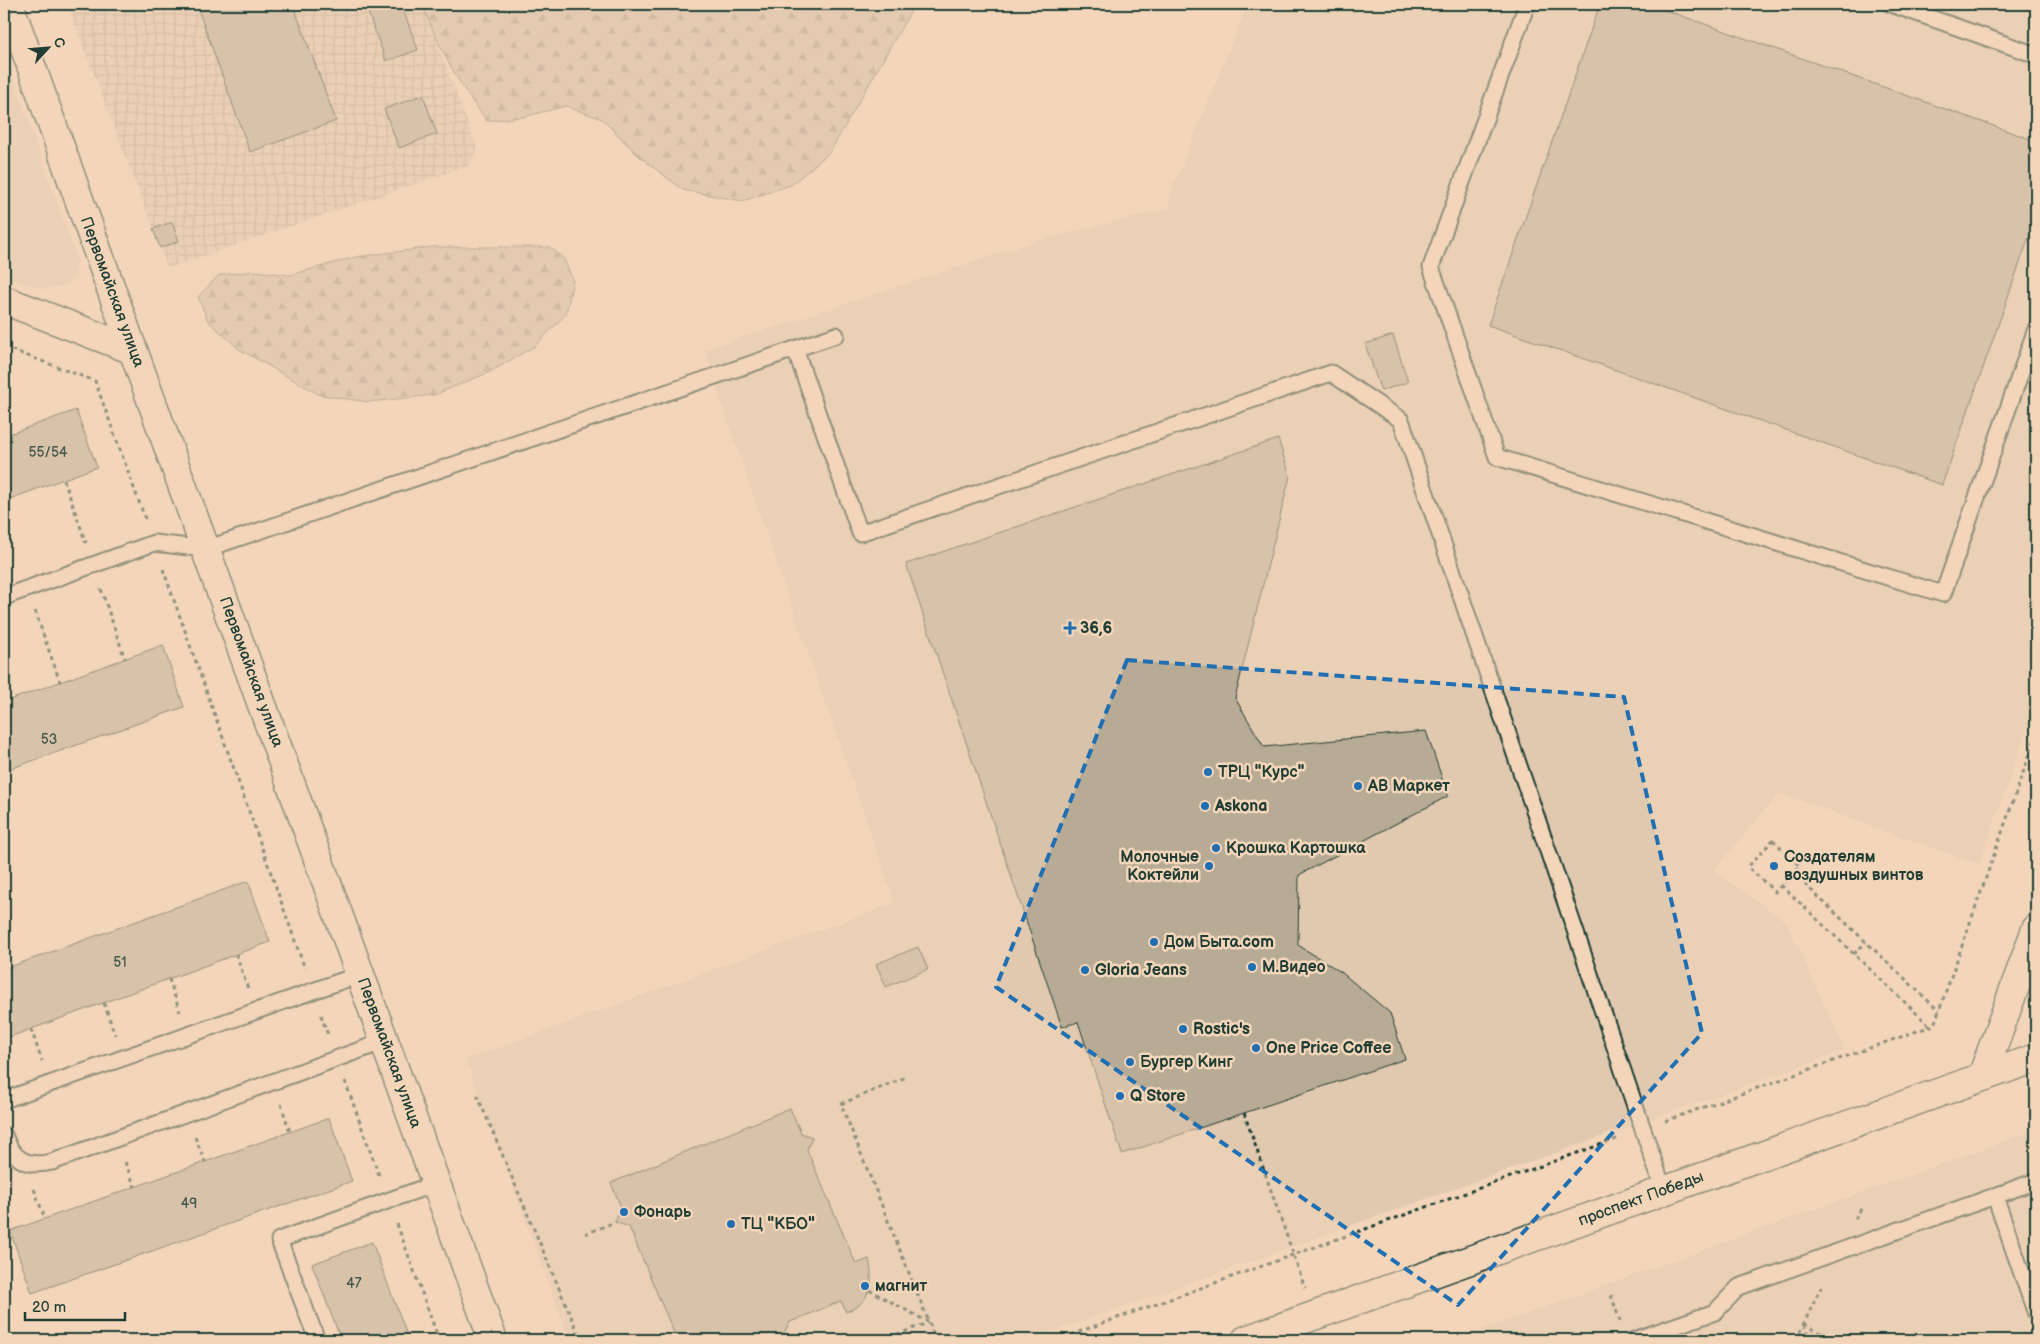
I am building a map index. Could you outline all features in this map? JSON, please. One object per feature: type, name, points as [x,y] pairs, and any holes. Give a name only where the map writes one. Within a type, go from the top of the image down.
[{"type":"main road","name":"Первомайская улица","points":[[9,4],[133,350],[494,1340]]},
{"type":"main road","points":[[4,300],[133,350]]},
{"type":"main road","points":[[1982,1077],[2036,929]]},
{"type":"main road","name":"проспект Победы","points":[[1246,1340],[2036,1058]]},
{"type":"lane","points":[[1527,4],[1431,267],[1497,457],[1943,594],[2036,329]]},
{"type":"lane","points":[[1891,4],[2036,55]]},
{"type":"lane","points":[[4,598],[154,544],[206,549],[836,335]]},
{"type":"lane","points":[[795,349],[860,533],[1331,373],[1400,420],[1664,1191]]},
{"type":"lane","points":[[4,1100],[361,974]]},
{"type":"lane","points":[[4,1136],[12,1152],[24,1162],[38,1166],[385,1042]]},
{"type":"lane","points":[[1634,1340],[1715,1312],[1739,1287],[2036,1181]]},
{"type":"lane","points":[[316,1340],[279,1240],[437,1183]]},
{"type":"lane","points":[[1995,1196],[2036,1314]]},
{"type":"path","points":[[4,346],[96,381],[312,990],[439,1340]]},
{"type":"path","points":[[28,589],[60,682]]},
{"type":"path","points":[[1773,840],[1800,866],[1781,886],[1775,892],[1748,867],[1773,840]]},
{"type":"path","points":[[1793,873],[1939,1011]]},
{"type":"path","points":[[1781,886],[1930,1026]]},
{"type":"path","points":[[1854,954],[1866,942]]},
{"type":"path","points":[[236,954],[256,1011]]},
{"type":"path","points":[[169,979],[188,1035]]},
{"type":"path","points":[[104,1002],[122,1058]]},
{"type":"path","points":[[31,1029],[50,1084]]},
{"type":"path","points":[[904,1078],[840,1104],[936,1340]]},
{"type":"path","points":[[477,1095],[581,1340]]},
{"type":"path","points":[[1244,1112],[1314,1316]]},
{"type":"path","points":[[38,1166],[32,1183],[45,1219]]},
{"type":"path","points":[[585,1234],[615,1222]]},
{"type":"path","points":[[869,1290],[929,1323]]},
{"type":"path","points":[[882,1340],[929,1323]]},
{"type":"path","points":[[1810,1340],[1804,1324],[1833,1340]]},
{"type":"path","points":[[626,1334],[629,1340]]},
{"type":"highlighted area","points":[[1127,660],[1624,697],[1702,1033],[1458,1305],[996,987]]},
{"type":"shaded area","points":[[67,4],[422,4],[477,148],[470,165],[168,268]]},
{"type":"shaded area","points":[[1248,4],[2036,4],[2036,704],[1979,864],[1779,793],[1713,871],[1786,922],[1845,1050],[1029,1340],[570,1340],[466,1060],[895,903],[727,419],[705,350],[1043,239],[1168,209],[1172,190]]},
{"type":"shaded area","points":[[4,52],[77,260],[75,277],[62,286],[43,289],[4,277]]},
{"type":"shaded area","points":[[2036,1130],[2036,1340],[1454,1340]]},
{"type":"green space","points":[[422,4],[915,4],[830,152],[791,185],[742,201],[683,190],[639,156],[602,119],[566,106],[523,117],[487,121],[467,94],[450,65]]},
{"type":"green space","points":[[433,247],[550,247],[564,259],[573,281],[566,314],[535,346],[490,372],[434,395],[369,402],[320,395],[239,349],[208,321],[198,297],[219,275],[254,271],[290,275],[356,257]]},
{"type":"building","points":[[196,4],[293,4],[336,121],[250,152]]},
{"type":"building","points":[[365,4],[401,4],[418,50],[386,61]]},
{"type":"building","points":[[1600,4],[1648,4],[2036,141],[2036,217],[1942,485],[1488,325]]},
{"type":"building","points":[[423,95],[437,134],[399,148],[384,109]]},
{"type":"building","points":[[172,222],[179,241],[160,248],[153,229]]},
{"type":"building","points":[[1393,335],[1408,382],[1381,391],[1365,344]]},
{"type":"building","points":[[76,410],[97,467],[4,501],[4,436]]},
{"type":"building","name":"ТРЦ \"Курс\"","points":[[1278,439],[1290,476],[1235,698],[1264,747],[1426,731],[1448,796],[1299,875],[1298,945],[1341,972],[1390,1013],[1405,1059],[1122,1154],[1078,1022],[1062,1027],[906,564]]},
{"type":"building","points":[[163,645],[184,707],[4,771],[4,702]]},
{"type":"building","points":[[248,881],[270,942],[4,1039],[4,969]]},
{"type":"building","points":[[918,947],[928,969],[886,987],[876,964]]},
{"type":"building","name":"ТЦ \"КБО\"","points":[[790,1108],[801,1133],[812,1137],[807,1150],[856,1264],[869,1259],[871,1284],[866,1297],[858,1306],[846,1312],[841,1301],[790,1322],[780,1340],[677,1340],[629,1227],[615,1222],[621,1207],[611,1183]]},
{"type":"building","points":[[329,1118],[352,1181],[32,1293],[10,1231]]},
{"type":"building","points":[[372,1242],[409,1340],[341,1340],[312,1264]]},
{"type":"place","name":"36,6","points":[[1070,628]]},
{"type":"place","name":"ТРЦ \"Курс\"","points":[[1208,772]]},
{"type":"place","name":"АВ Маркет","points":[[1358,786]]},
{"type":"place","name":"Askona","points":[[1205,806]]},
{"type":"place","name":"Крошка Картошка","points":[[1216,848]]},
{"type":"place","name":"Молочные Коктейли","points":[[1209,866]]},
{"type":"place","name":"Создателям воздушных винтов","points":[[1774,866]]},
{"type":"place","name":"Дом Быта.com","points":[[1154,942]]},
{"type":"place","name":"М.Видео","points":[[1252,967]]},
{"type":"place","name":"Gloria Jeans","points":[[1085,970]]},
{"type":"place","name":"Rostic's","points":[[1183,1029]]},
{"type":"place","name":"One Price Coffee","points":[[1256,1048]]},
{"type":"place","name":"Бургер Кинг","points":[[1130,1062]]},
{"type":"place","name":"Q Store","points":[[1120,1096]]},
{"type":"place","name":"Фонарь","points":[[624,1212]]},
{"type":"place","name":"ТЦ \"КБО\"","points":[[731,1224]]},
{"type":"place","name":"магнит","points":[[865,1286]]}]
